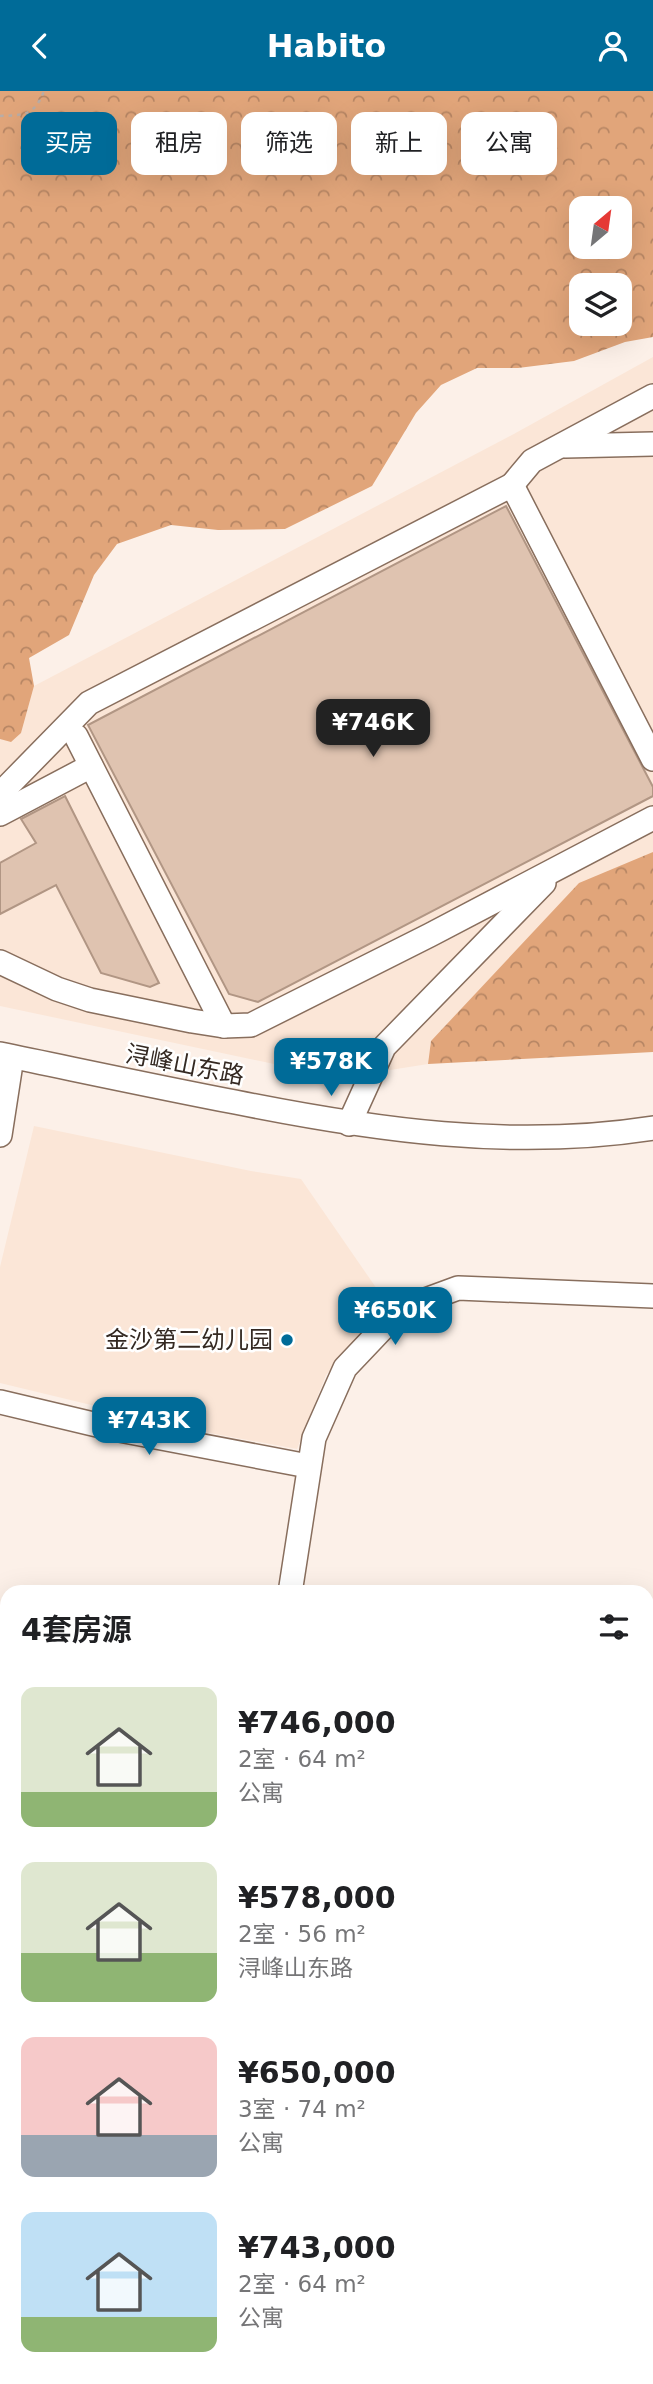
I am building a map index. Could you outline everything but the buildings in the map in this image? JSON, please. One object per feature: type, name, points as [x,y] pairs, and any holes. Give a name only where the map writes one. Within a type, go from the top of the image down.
[{"type":"street","points":[[0,794],[89,703],[512,485],[532,461],[653,396]]},
{"type":"street","points":[[559,446],[653,444]]},
{"type":"street","points":[[512,485],[653,759]]},
{"type":"street","points":[[76,736],[224,1026]]},
{"type":"street","points":[[0,814],[91,766]]},
{"type":"street","points":[[0,962],[57,989],[90,1000],[224,1026],[251,1025],[653,818]]},
{"type":"street","points":[[349,1124],[384,1047],[561,866]]},
{"type":"street","points":[[430,935],[446,932],[463,942],[465,951],[462,966]]},
{"type":"street","points":[[0,1135],[6,1056]]},
{"type":"street","name":"浔峰山东路","points":[[6,1056],[349,1124],[414,1133],[504,1138],[578,1137],[653,1128]]},
{"type":"street","points":[[291,1585],[314,1438],[345,1368],[401,1309],[458,1288],[653,1296]]},
{"type":"street","points":[[0,1402],[114,1429],[309,1467]]},
{"type":"path","points":[[0,116],[23,115],[38,106],[44,91]]},
{"type":"shaded area","points":[[653,357],[653,852],[640,859],[431,1041],[428,1064],[340,1078],[0,1006],[0,739],[21,733],[34,686],[512,435]]},
{"type":"shaded area","points":[[34,1126],[301,1179],[388,1305],[326,1375],[297,1449],[199,1431],[0,1383],[0,1267]]},
{"type":"green space","points":[[0,91],[653,91],[653,337],[625,342],[574,361],[518,368],[477,368],[441,385],[416,413],[372,486],[285,529],[218,530],[171,525],[117,544],[94,575],[69,635],[29,658],[34,686],[21,733],[11,742],[0,739]]},
{"type":"green space","points":[[653,852],[653,1052],[428,1064],[431,1041],[579,883]]},
{"type":"place","name":"金沙第二幼儿园","points":[[287,1340]]}]
